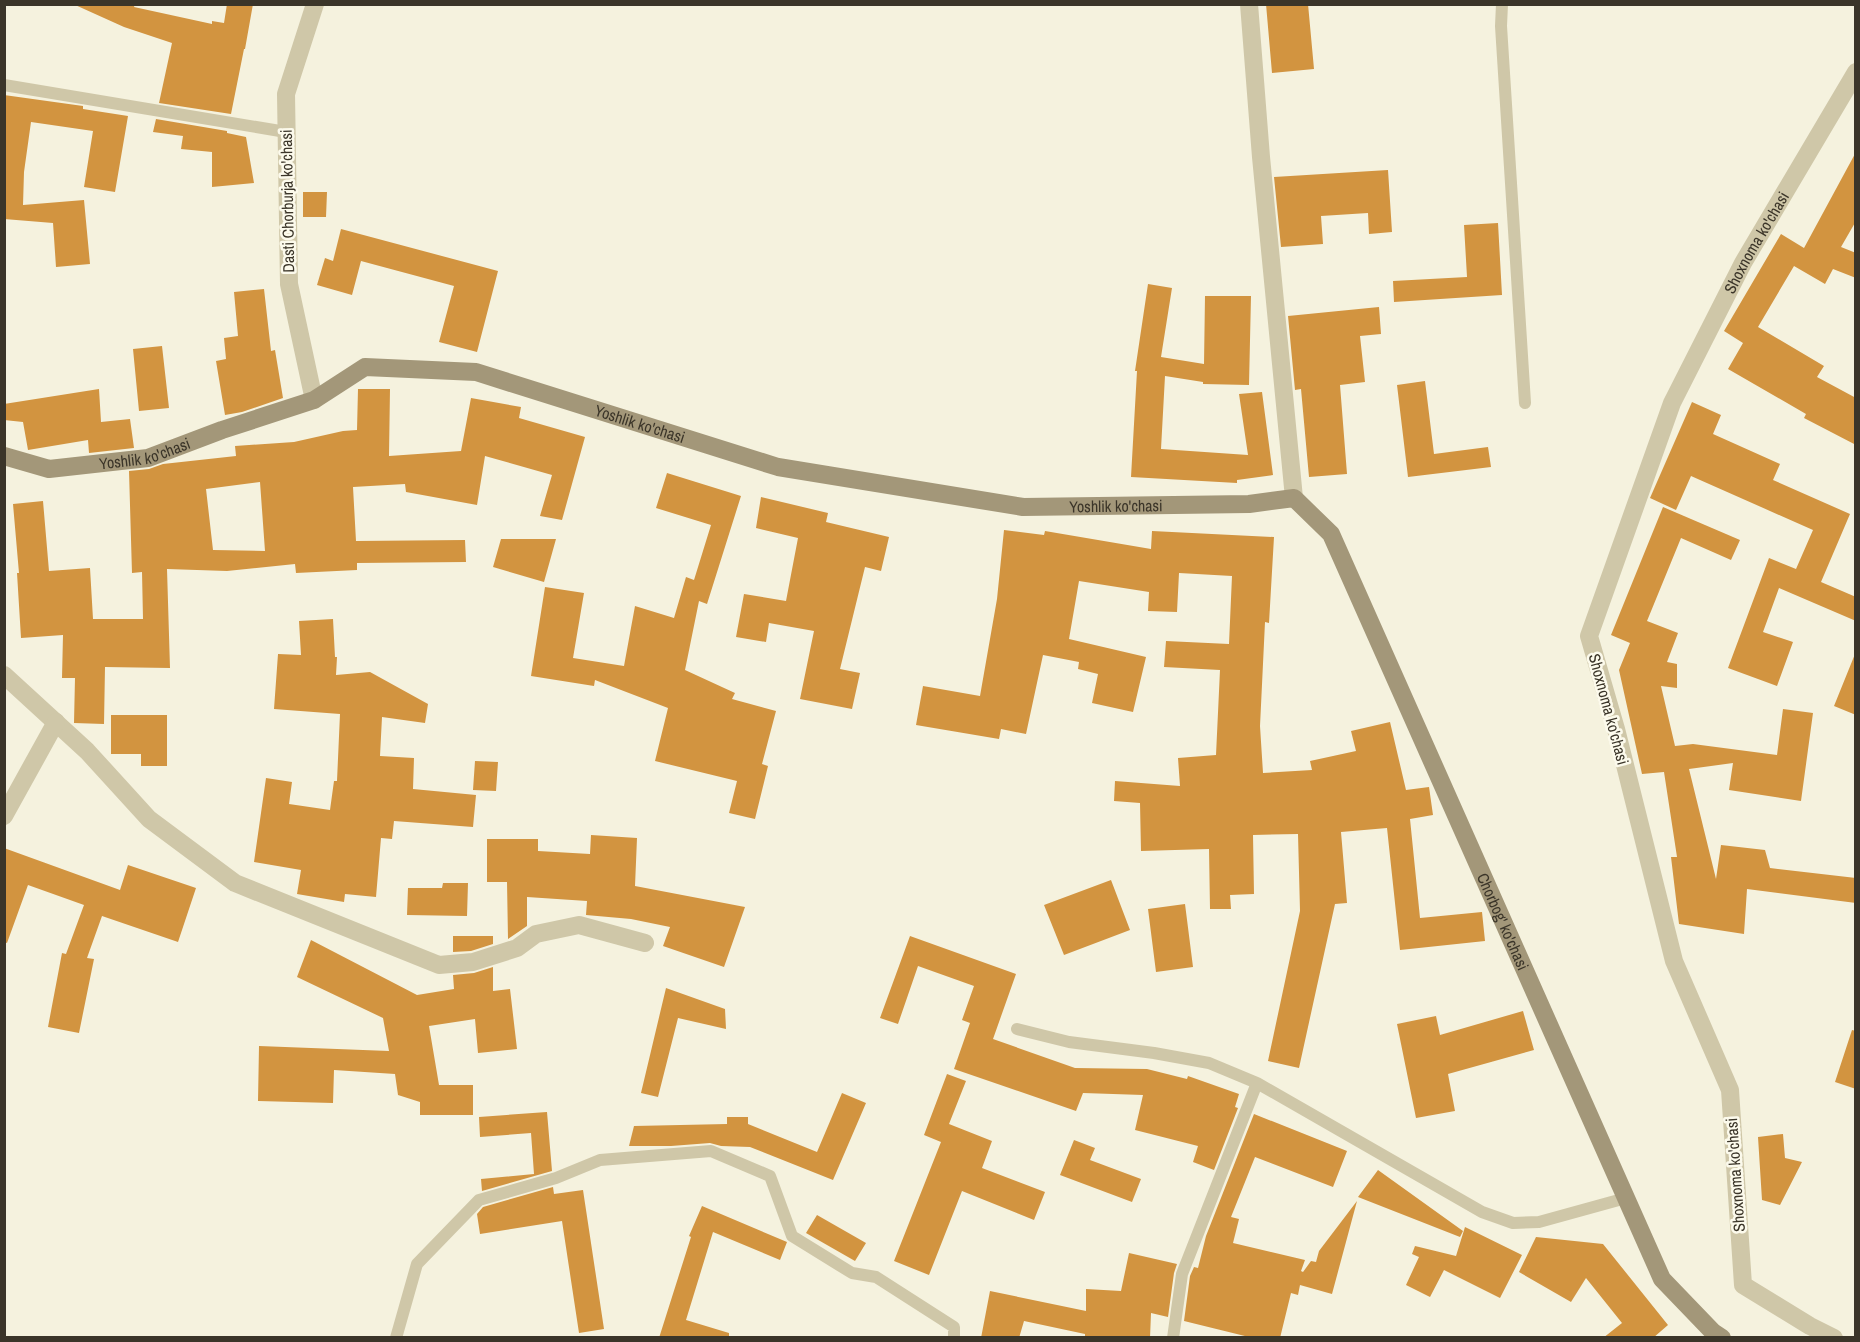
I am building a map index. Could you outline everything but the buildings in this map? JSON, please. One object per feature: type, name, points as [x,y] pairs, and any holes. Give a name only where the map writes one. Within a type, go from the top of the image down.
[{"type":"street","name":"Dasti Chorburja ko'chasi","points":[[314,400],[289,284],[286,94],[315,4]]},
{"type":"street","points":[[1249,4],[1261,157],[1294,498]]},
{"type":"street","name":"Shoxnoma ko'chasi","points":[[1834,1338],[1743,1285],[1730,1090],[1674,961],[1616,729],[1589,636],[1672,403],[1743,263],[1856,72]]},
{"type":"street","name":"Yoshlik ko'chasi","points":[[4,456],[49,469],[148,458],[222,430],[314,400],[365,367],[476,372],[778,467],[1023,507],[1249,504],[1294,498]]},
{"type":"street","name":"Chorbog' ko'chasi","points":[[1294,498],[1331,534],[1662,1278],[1713,1332],[1722,1338]]},
{"type":"street","points":[[4,675],[87,751],[149,819],[235,883],[439,965],[472,962],[517,948],[536,934],[579,925],[645,943]]},
{"type":"street","points":[[4,816],[56,722]]},
{"type":"lane","points":[[1502,4],[1501,26],[1525,403]]},
{"type":"lane","points":[[4,85],[286,132]]},
{"type":"lane","points":[[1017,1029],[1069,1042],[1209,1063],[1257,1083],[1482,1212],[1513,1223],[1539,1222],[1626,1198]]},
{"type":"lane","points":[[1173,1338],[1182,1274],[1257,1083]]},
{"type":"lane","points":[[396,1338],[417,1264],[479,1200],[556,1178],[600,1160],[711,1151],[770,1176],[792,1236],[852,1273],[876,1276],[954,1327],[954,1338]]}]
